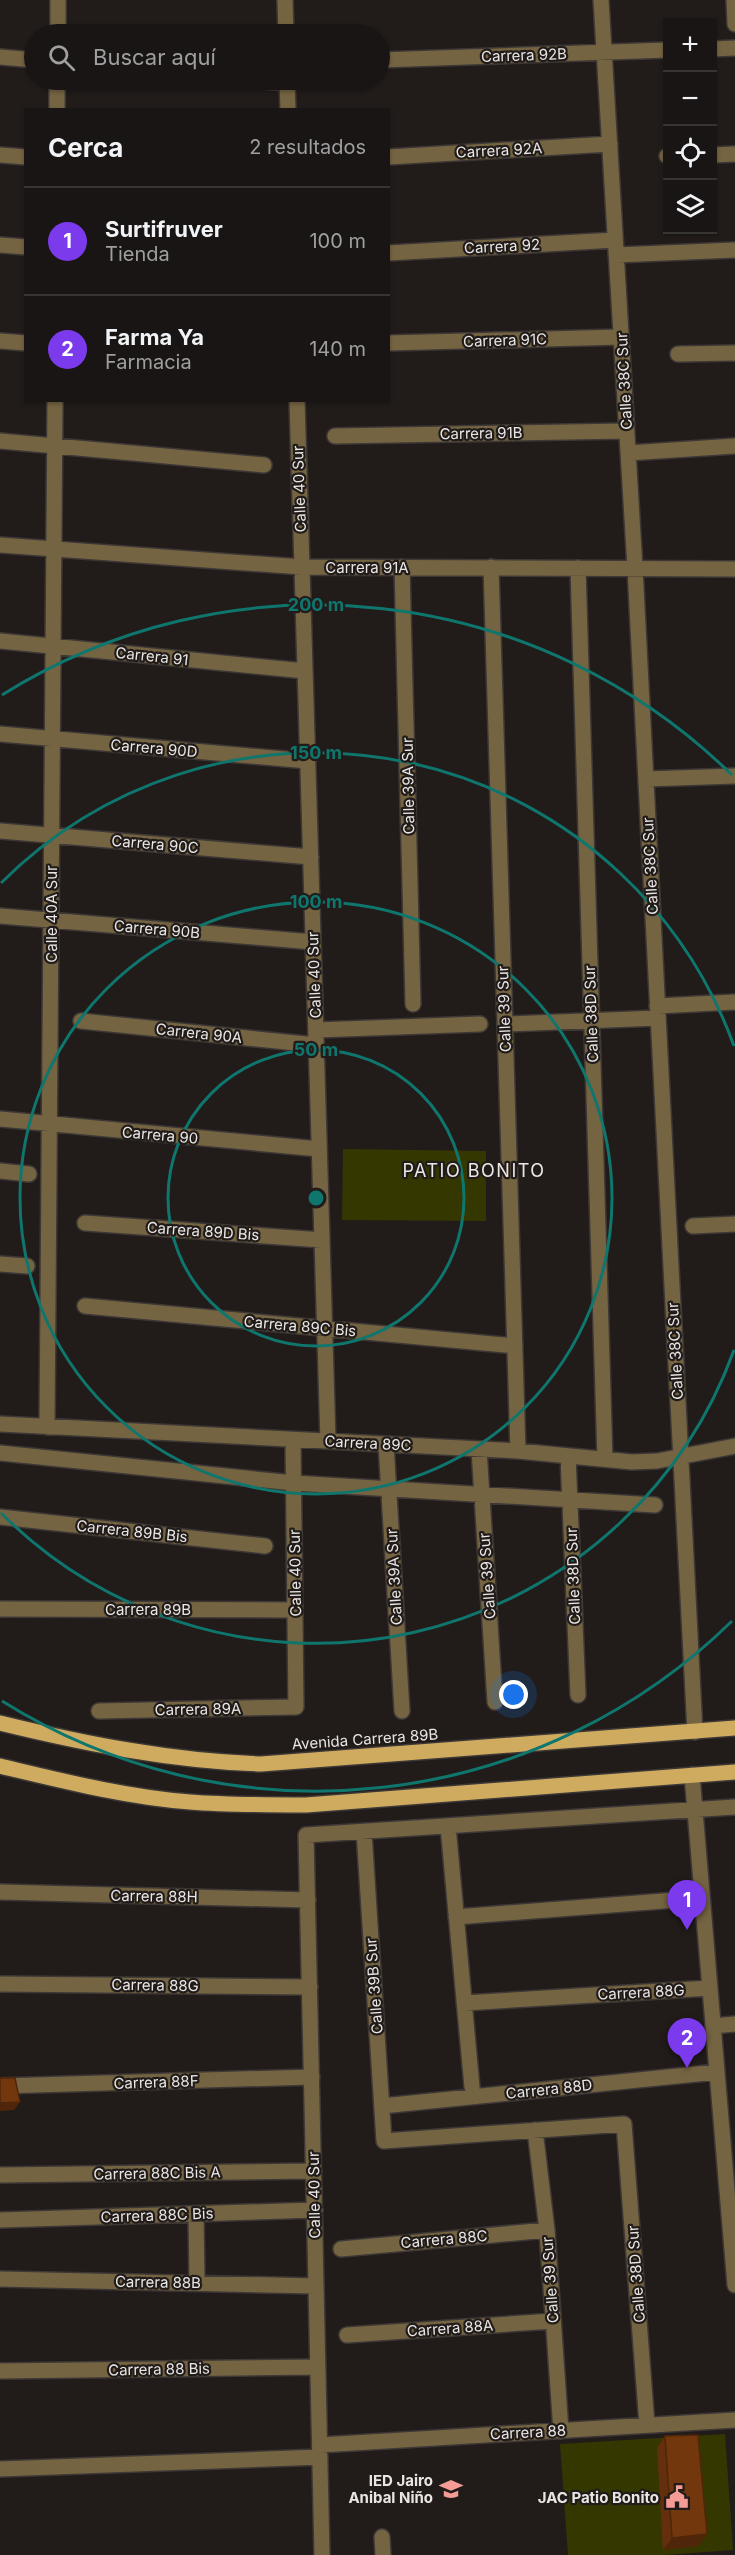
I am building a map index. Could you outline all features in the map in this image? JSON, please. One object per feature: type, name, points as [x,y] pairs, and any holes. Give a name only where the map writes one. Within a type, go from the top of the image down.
[{"type":"main road","name":"Avenida Carrera 89B","points":[[0,1723],[106,1747],[214,1762],[261,1764],[735,1728]]},
{"type":"main road","points":[[0,1766],[122,1793],[189,1802],[247,1805],[317,1804],[735,1772]]},
{"type":"main road","points":[[0,1775],[24,1772]]},
{"type":"street","points":[[58,0],[58,24]]},
{"type":"street","points":[[285,0],[286,24]]},
{"type":"street","name":"Calle 38C Sur","points":[[601,0],[635,568],[695,1732]]},
{"type":"street","points":[[734,0],[735,24]]},
{"type":"street","points":[[717,49],[735,48]]},
{"type":"street","name":"Carrera 92B","points":[[390,60],[663,50]]},
{"type":"street","points":[[0,57],[24,59]]},
{"type":"street","points":[[57,90],[57,108]]},
{"type":"street","points":[[287,90],[288,108]]},
{"type":"street","name":"Carrera 92A","points":[[390,157],[610,144]]},
{"type":"street","points":[[717,155],[735,154]]},
{"type":"street","points":[[0,155],[24,157]]},
{"type":"street","points":[[0,245],[24,248]]},
{"type":"street","name":"Carrera 92","points":[[390,253],[616,247],[735,250]]},
{"type":"street","name":"Carrera 91C","points":[[390,343],[621,337]]},
{"type":"street","points":[[0,341],[24,343]]},
{"type":"street","points":[[678,354],[735,353]]},
{"type":"street","name":"Calle 40A Sur","points":[[47,1427],[55,402]]},
{"type":"street","name":"Calle 40 Sur","points":[[297,402],[328,1441]]},
{"type":"street","name":"Carrera 91B","points":[[335,436],[627,431]]},
{"type":"street","points":[[0,441],[264,465]]},
{"type":"street","points":[[628,453],[735,446]]},
{"type":"street","name":"Carrera 91A","points":[[0,545],[302,567],[735,569]]},
{"type":"street","name":"Calle 39A Sur","points":[[402,567],[413,1004]]},
{"type":"street","name":"Calle 39 Sur","points":[[491,567],[518,1451]]},
{"type":"street","name":"Calle 38D Sur","points":[[578,568],[605,1460]]},
{"type":"street","name":"Carrera 91","points":[[0,641],[305,671]]},
{"type":"street","name":"Carrera 90D","points":[[0,734],[308,761]]},
{"type":"street","points":[[646,779],[735,776]]},
{"type":"street","name":"Carrera 90C","points":[[0,831],[310,857]]},
{"type":"street","name":"Carrera 90B","points":[[0,916],[313,942]]},
{"type":"street","points":[[505,1024],[592,1020],[735,1002]]},
{"type":"street","name":"Carrera 90A","points":[[81,1021],[316,1037],[480,1024]]},
{"type":"street","name":"Carrera 90","points":[[0,1119],[319,1149]]},
{"type":"street","points":[[0,1171],[29,1174]]},
{"type":"street","name":"Carrera 89D Bis","points":[[85,1223],[322,1240]]},
{"type":"street","points":[[693,1226],[735,1224]]},
{"type":"street","points":[[0,1264],[27,1266]]},
{"type":"street","name":"Carrera 89C Bis","points":[[85,1306],[514,1346]]},
{"type":"street","name":"Carrera 89C","points":[[0,1424],[518,1451],[644,1462],[735,1446]]},
{"type":"street","name":"Calle 40 Sur","points":[[293,1440],[296,1707]]},
{"type":"street","name":"Calle 39A Sur","points":[[386,1444],[402,1711]]},
{"type":"street","name":"Calle 39 Sur","points":[[479,1449],[495,1702]]},
{"type":"street","points":[[0,1453],[294,1483],[655,1505]]},
{"type":"street","name":"Calle 38D Sur","points":[[568,1456],[578,1695]]},
{"type":"street","name":"Carrera 89B Bis","points":[[0,1517],[265,1546]]},
{"type":"street","name":"Carrera 89B","points":[[0,1609],[295,1610]]},
{"type":"street","name":"Carrera 89A","points":[[99,1711],[296,1707]]},
{"type":"street","points":[[692,1775],[717,2072],[732,2214],[735,2285]]},
{"type":"street","points":[[364,1832],[735,1807]]},
{"type":"street","points":[[448,1826],[472,2087]]},
{"type":"street","name":"Calle 40 Sur","points":[[322,2555],[306,1835],[364,1832]]},
{"type":"street","name":"Calle 39B Sur","points":[[364,1832],[384,2141],[535,2130]]},
{"type":"street","name":"Carrera 88H","points":[[0,1892],[308,1900]]},
{"type":"street","points":[[456,1917],[702,1898]]},
{"type":"street","name":"Carrera 88G","points":[[0,1984],[310,1987]]},
{"type":"street","name":"Carrera 88G","points":[[464,2003],[710,1988]]},
{"type":"street","points":[[713,2026],[735,2024]]},
{"type":"street","name":"Carrera 88D","points":[[382,2106],[717,2072]]},
{"type":"street","name":"Carrera 88F","points":[[0,2086],[312,2077]]},
{"type":"street","name":"Calle 38D Sur","points":[[535,2130],[624,2124],[647,2425]]},
{"type":"street","name":"Calle 39 Sur","points":[[535,2130],[547,2230],[561,2430]]},
{"type":"street","name":"Carrera 88C Bis A","points":[[0,2175],[314,2170]]},
{"type":"street","name":"Carrera 88C Bis","points":[[0,2220],[315,2210]]},
{"type":"street","points":[[196,2214],[197,2283]]},
{"type":"street","name":"Carrera 88C","points":[[341,2249],[547,2230]]},
{"type":"street","name":"Carrera 88B","points":[[0,2279],[316,2286]]},
{"type":"street","name":"Carrera 88A","points":[[347,2335],[553,2321]]},
{"type":"street","name":"Carrera 88 Bis","points":[[0,2371],[318,2367]]},
{"type":"street","name":"Carrera 88","points":[[0,2469],[320,2451],[561,2430],[735,2420]]},
{"type":"street","points":[[382,2537],[383,2555]]},
{"type":"shaded area","points":[[343,1149],[486,1151],[486,1221],[342,1220]]},
{"type":"shaded area","points":[[725,2434],[733,2550],[666,2555],[568,2555],[560,2444]]},
{"type":"building","points":[[0,2078],[15,2078],[20,2102],[0,2103]]},
{"type":"building","name":"JAC Patio Bonito","points":[[698,2435],[707,2534],[672,2538],[665,2436]]},
{"type":"place","name":"Surtifruver","points":[[687,1930]]},
{"type":"place","name":"Farma Ya","points":[[687,2068]]},
{"type":"place","name":"IED Jairo Anibal Niño","points":[[451,2489]]},
{"type":"place","name":"JAC Patio Bonito","points":[[677,2497]]},
{"type":"district","name":"PATIO BONITO","points":[[474,1170]]}]
